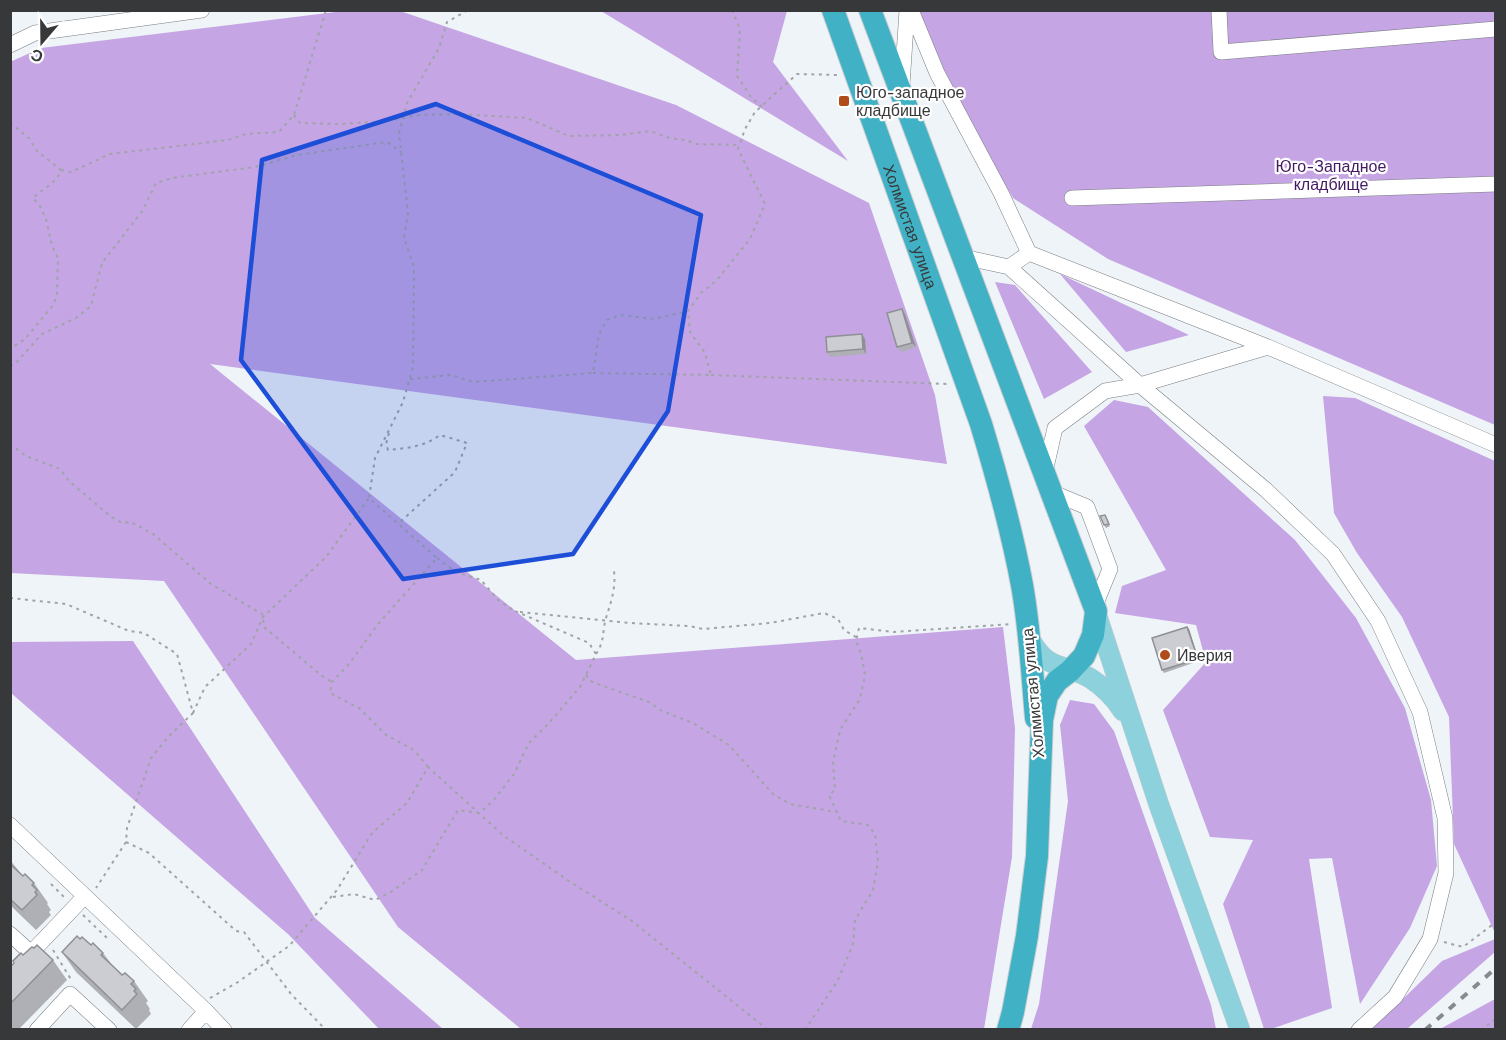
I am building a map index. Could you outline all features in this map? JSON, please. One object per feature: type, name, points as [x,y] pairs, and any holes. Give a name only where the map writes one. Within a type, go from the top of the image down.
[{"type":"highway","name":"Холмистая улица","points":[[833,10],[981,424],[1001,492],[1022,585],[1029,631],[1040,770]]},
{"type":"highway","points":[[870,10],[1095,610]]},
{"type":"highway","points":[[858,80],[892,70]]},
{"type":"highway","name":"Холмистая улица","points":[[1040,770],[1042,720],[1047,696],[1057,681],[1084,656],[1093,635],[1095,610]]},
{"type":"highway","points":[[1008,1029],[1025,946],[1033,890],[1037,856],[1040,770]]},
{"type":"main road","points":[[1095,610],[1159,805],[1240,1029]]},
{"type":"main road","points":[[1029,631],[1038,654],[1055,665],[1089,677],[1110,692],[1123,710],[1138,740]]},
{"type":"lane","points":[[10,45],[35,33],[202,10]]},
{"type":"lane","points":[[901,94],[909,10]]},
{"type":"lane","points":[[909,10],[937,73],[1029,253],[1268,347],[1496,445]]},
{"type":"lane","points":[[1219,10],[1221,52],[1496,29]]},
{"type":"lane","points":[[1072,198],[1496,184]]},
{"type":"lane","points":[[1009,267],[1029,253]]},
{"type":"lane","points":[[963,257],[1009,267],[1140,385],[1266,490],[1333,554],[1378,621],[1420,712],[1445,818],[1446,873],[1430,939],[1395,997],[1359,1029]]},
{"type":"lane","points":[[1048,483],[1055,428],[1105,391],[1140,385],[1268,347]]},
{"type":"lane","points":[[10,825],[224,1029]]},
{"type":"lane","points":[[10,975],[86,898]]},
{"type":"lane","points":[[10,934],[31,953]]},
{"type":"lane","points":[[37,1029],[70,994],[109,1029]]},
{"type":"lane","points":[[189,1029],[202,1008]]},
{"type":"path","points":[[10,123],[29,138],[38,151],[61,170],[71,172],[110,154],[228,140],[246,134],[279,132],[294,115],[326,10]]},
{"type":"path","points":[[86,898],[126,842],[127,828],[151,758],[169,736],[193,713],[205,687],[251,644],[263,617],[326,557],[369,498],[375,458],[403,402],[413,367],[414,267],[404,238],[408,213],[399,133],[407,103],[439,48],[447,22],[468,10]]},
{"type":"path","points":[[732,10],[740,29],[737,76],[751,97],[762,107]]},
{"type":"path","points":[[593,373],[600,334],[607,320],[621,315],[654,320],[688,311],[701,293],[717,280],[750,239],[765,204],[738,149],[745,129],[755,112],[796,74],[858,80]]},
{"type":"path","points":[[294,115],[300,123],[340,124],[459,114],[527,118],[569,136],[621,135],[650,131],[698,144],[739,145]]},
{"type":"path","points":[[10,366],[15,364],[42,334],[76,318],[91,306],[102,263],[143,210],[156,183],[172,178],[255,167],[297,155],[387,142],[401,152]]},
{"type":"path","points":[[10,348],[25,339],[54,304],[59,268],[58,258],[52,246],[46,219],[33,198],[53,183],[61,170]]},
{"type":"path","points":[[688,311],[690,332],[705,353],[711,375]]},
{"type":"path","points":[[410,379],[451,375],[473,382],[593,373],[967,385]]},
{"type":"path","points":[[390,428],[386,444],[388,450],[415,447],[440,435],[468,443],[455,472],[398,524]]},
{"type":"path","points":[[10,444],[26,456],[60,469],[69,481],[110,516],[122,523],[131,522],[153,534],[211,584],[262,614],[264,627],[322,676],[332,681]]},
{"type":"path","points":[[369,498],[456,572],[481,580],[499,601],[515,611],[589,644],[596,654]]},
{"type":"path","points":[[437,558],[378,624],[349,664],[332,681],[330,693],[359,708],[386,735],[414,750],[428,767],[504,836],[632,921],[768,1029]]},
{"type":"path","points":[[332,897],[354,894],[375,900],[391,892],[422,870],[458,810],[479,813],[493,801],[514,774],[529,743],[580,687],[603,644],[615,582],[614,571]]},
{"type":"path","points":[[10,598],[66,604],[129,631],[144,633],[177,654],[193,713]]},
{"type":"path","points":[[515,611],[703,629],[770,623],[824,613],[838,619],[844,630],[856,637]]},
{"type":"path","points":[[805,1029],[838,980],[853,944],[855,920],[873,890],[878,861],[875,834],[867,825],[841,821],[829,795],[835,790],[833,762],[840,730],[860,699],[865,675],[861,653],[855,642],[858,628],[894,632],[1029,631]]},
{"type":"path","points":[[586,675],[592,682],[649,702],[662,711],[693,723],[729,744],[773,794],[790,804],[836,812]]},
{"type":"path","points":[[202,1008],[289,946],[332,897],[372,833],[407,803],[428,767]]},
{"type":"path","points":[[126,842],[149,853],[236,931],[244,932],[291,994],[326,1029]]},
{"type":"path","points":[[1430,939],[1463,947],[1496,922]]},
{"type":"path","points":[[45,937],[72,982],[70,994]]},
{"type":"path","points":[[1481,1029],[1496,1019]]},
{"type":"highlighted area","points":[[436,104],[701,215],[668,411],[573,554],[403,579],[241,360],[262,160]]},
{"type":"green space","points":[[344,11],[400,11],[676,105],[869,203],[935,395],[947,464],[210,364],[576,660],[1003,627],[1015,728],[1012,857],[984,1029],[521,1029],[398,927],[164,581],[11,573],[10,62],[41,48]]},
{"type":"green space","points":[[601,11],[787,11],[773,62],[848,161]]},
{"type":"green space","name":"Юго-Западное кладбище","points":[[919,11],[1495,11],[1495,425],[1108,259],[1013,198],[943,80]]},
{"type":"green space","points":[[1060,274],[1189,335],[1126,352]]},
{"type":"green space","points":[[995,282],[1015,285],[1092,372],[1044,399]]},
{"type":"green space","points":[[1323,396],[1355,398],[1495,461],[1495,933],[1454,844],[1449,717],[1402,617],[1357,553],[1334,513]]},
{"type":"green space","points":[[1114,400],[1148,407],[1295,540],[1356,618],[1405,708],[1431,800],[1437,866],[1410,928],[1360,1004],[1332,858],[1309,859],[1332,1008],[1271,1029],[1264,1029],[1223,904],[1253,840],[1210,837],[1163,710],[1206,662],[1196,625],[1115,613],[1122,586],[1166,570],[1084,426]]},
{"type":"green space","points":[[133,641],[315,918],[443,1029],[379,1029],[289,935],[11,693],[11,642]]},
{"type":"green space","points":[[1070,700],[1094,704],[1114,731],[1211,1005],[1216,1029],[1031,1029],[1039,1004],[1068,801],[1060,725]]},
{"type":"green space","points":[[1495,939],[1495,952],[1407,1029],[1371,1030],[1442,961]]},
{"type":"green space","points":[[1495,999],[1495,1029],[1440,1029]]},
{"type":"building","points":[[902,309],[912,343],[897,347],[887,313]]},
{"type":"building","points":[[862,334],[863,349],[827,352],[826,337]]},
{"type":"building","points":[[1105,515],[1109,524],[1104,525],[1100,516]]},
{"type":"building","points":[[1187,627],[1198,659],[1162,670],[1152,638]]},
{"type":"building","points":[[10,864],[23,876],[25,874],[37,890],[35,892],[37,895],[22,910],[10,899]]},
{"type":"building","points":[[77,936],[80,939],[82,937],[91,945],[93,943],[103,953],[101,955],[122,975],[125,973],[134,981],[131,984],[137,994],[122,1010],[62,952]]},
{"type":"building","points":[[37,945],[53,960],[10,1004],[10,967],[21,953],[23,955]]},
{"type":"railway","points":[[1425,1030],[1496,968]]},
{"type":"place","name":"Юго-западное кладбище","points":[[844,101]]},
{"type":"place","name":"Иверия","points":[[1165,655]]}]
